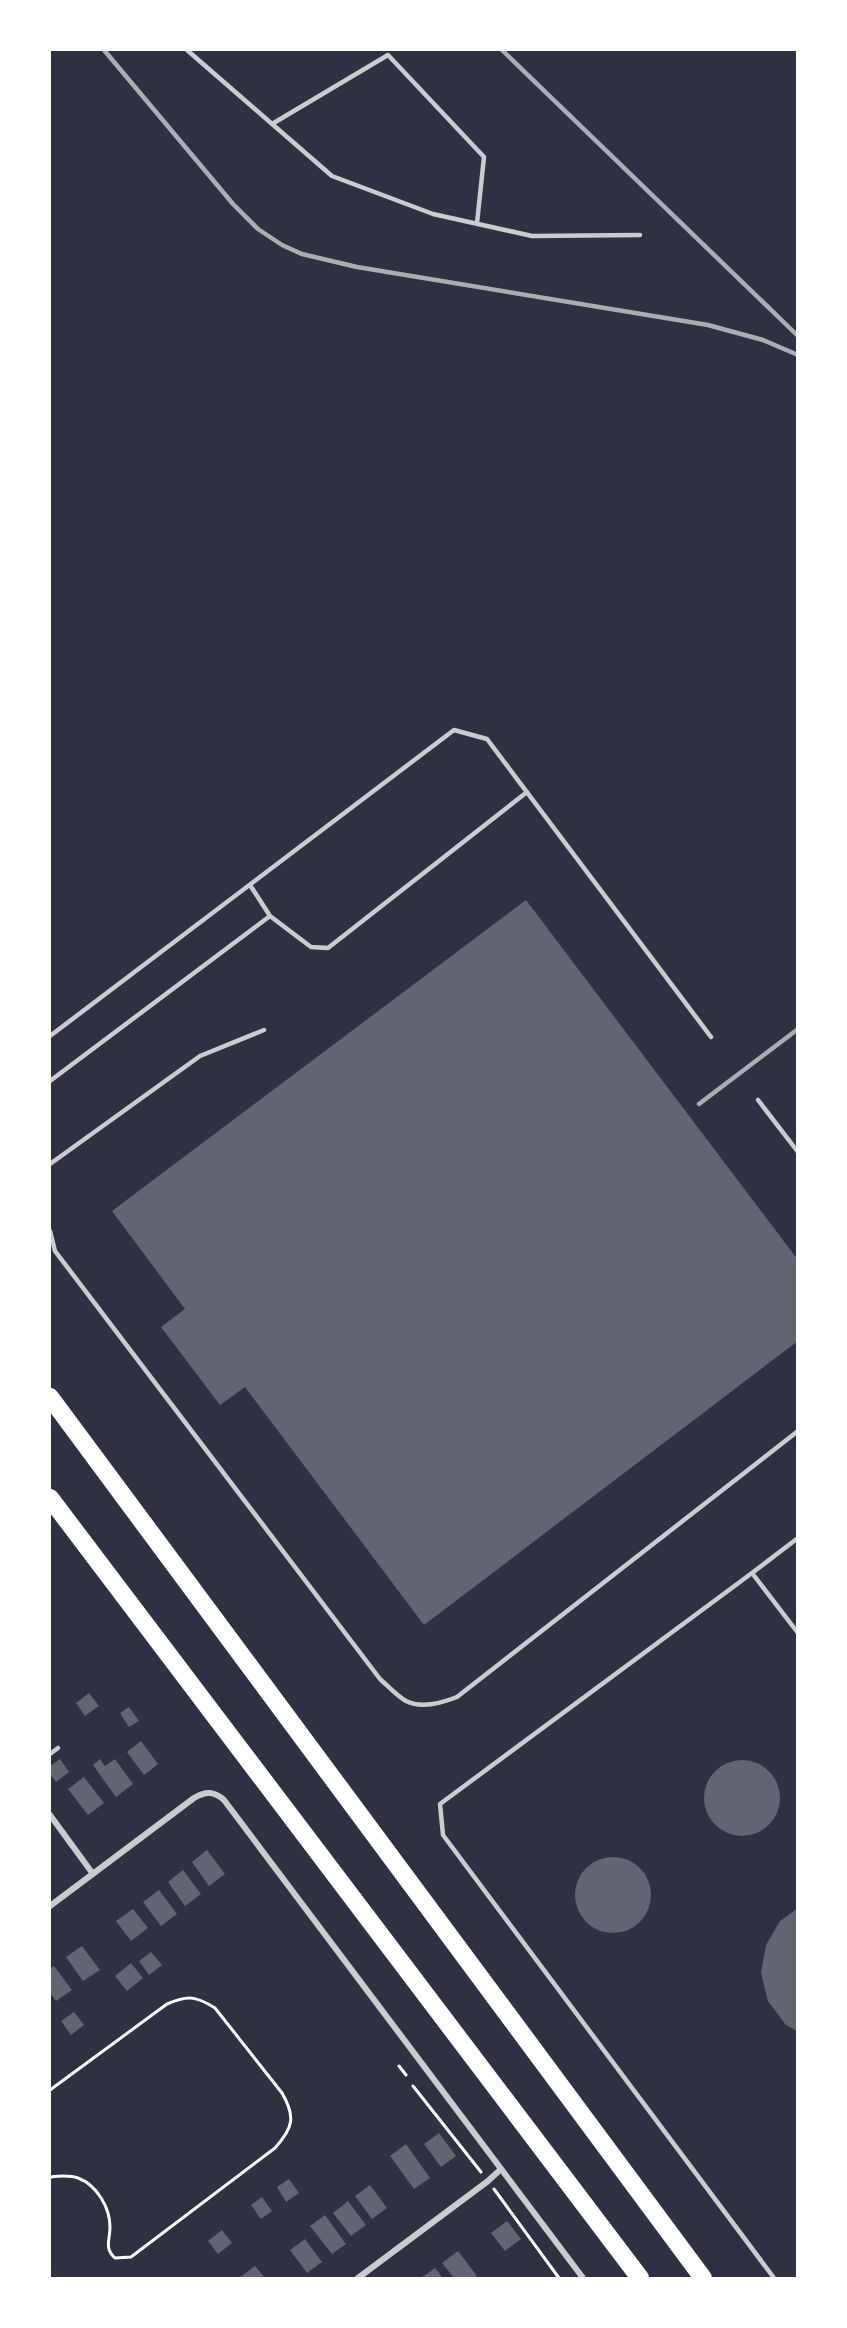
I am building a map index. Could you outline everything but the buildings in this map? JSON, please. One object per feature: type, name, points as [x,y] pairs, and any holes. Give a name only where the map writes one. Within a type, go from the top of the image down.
[{"type":"highway","points":[[50,1397],[703,2278]]},
{"type":"highway","points":[[50,1498],[640,2278]]},
{"type":"street","points":[[50,1906],[194,1798],[210,1792],[218,1795],[583,2278]]},
{"type":"street","points":[[50,1815],[93,1874]]},
{"type":"street","points":[[358,2278],[501,2169]]},
{"type":"lane","points":[[187,50],[332,176],[433,214],[531,236],[640,235]]},
{"type":"lane","points":[[272,124],[388,52],[484,156],[477,224]]},
{"type":"lane","points":[[50,1036],[454,730],[487,739],[711,1037]]},
{"type":"lane","points":[[250,885],[270,916],[311,947],[328,948],[527,792]]},
{"type":"lane","points":[[50,1081],[270,916]]},
{"type":"lane","points":[[50,1164],[200,1056],[264,1030]]},
{"type":"lane","points":[[758,1100],[798,1152]]},
{"type":"lane","points":[[50,1231],[55,1251],[380,1679],[406,1701],[422,1705],[444,1703],[457,1697],[798,1431]]},
{"type":"lane","points":[[774,2278],[443,1835],[440,1804],[798,1538]]},
{"type":"lane","points":[[752,1574],[798,1634]]},
{"type":"lane","points":[[50,1754],[58,1748]]},
{"type":"path","points":[[50,2090],[167,2004],[183,1997],[201,1999],[216,2008],[282,2093],[289,2105],[292,2121],[285,2137],[275,2148],[131,2257],[116,2258],[110,2253],[108,2212],[102,2197],[91,2186],[78,2178],[50,2177]]},
{"type":"path","points":[[399,2066],[406,2075]]},
{"type":"railway","points":[[104,50],[233,204],[258,229],[282,245],[302,254],[357,267],[708,325],[763,340],[798,355]]},
{"type":"railway","points":[[502,50],[798,336]]},
{"type":"railway","points":[[699,1104],[798,1029]]}]
